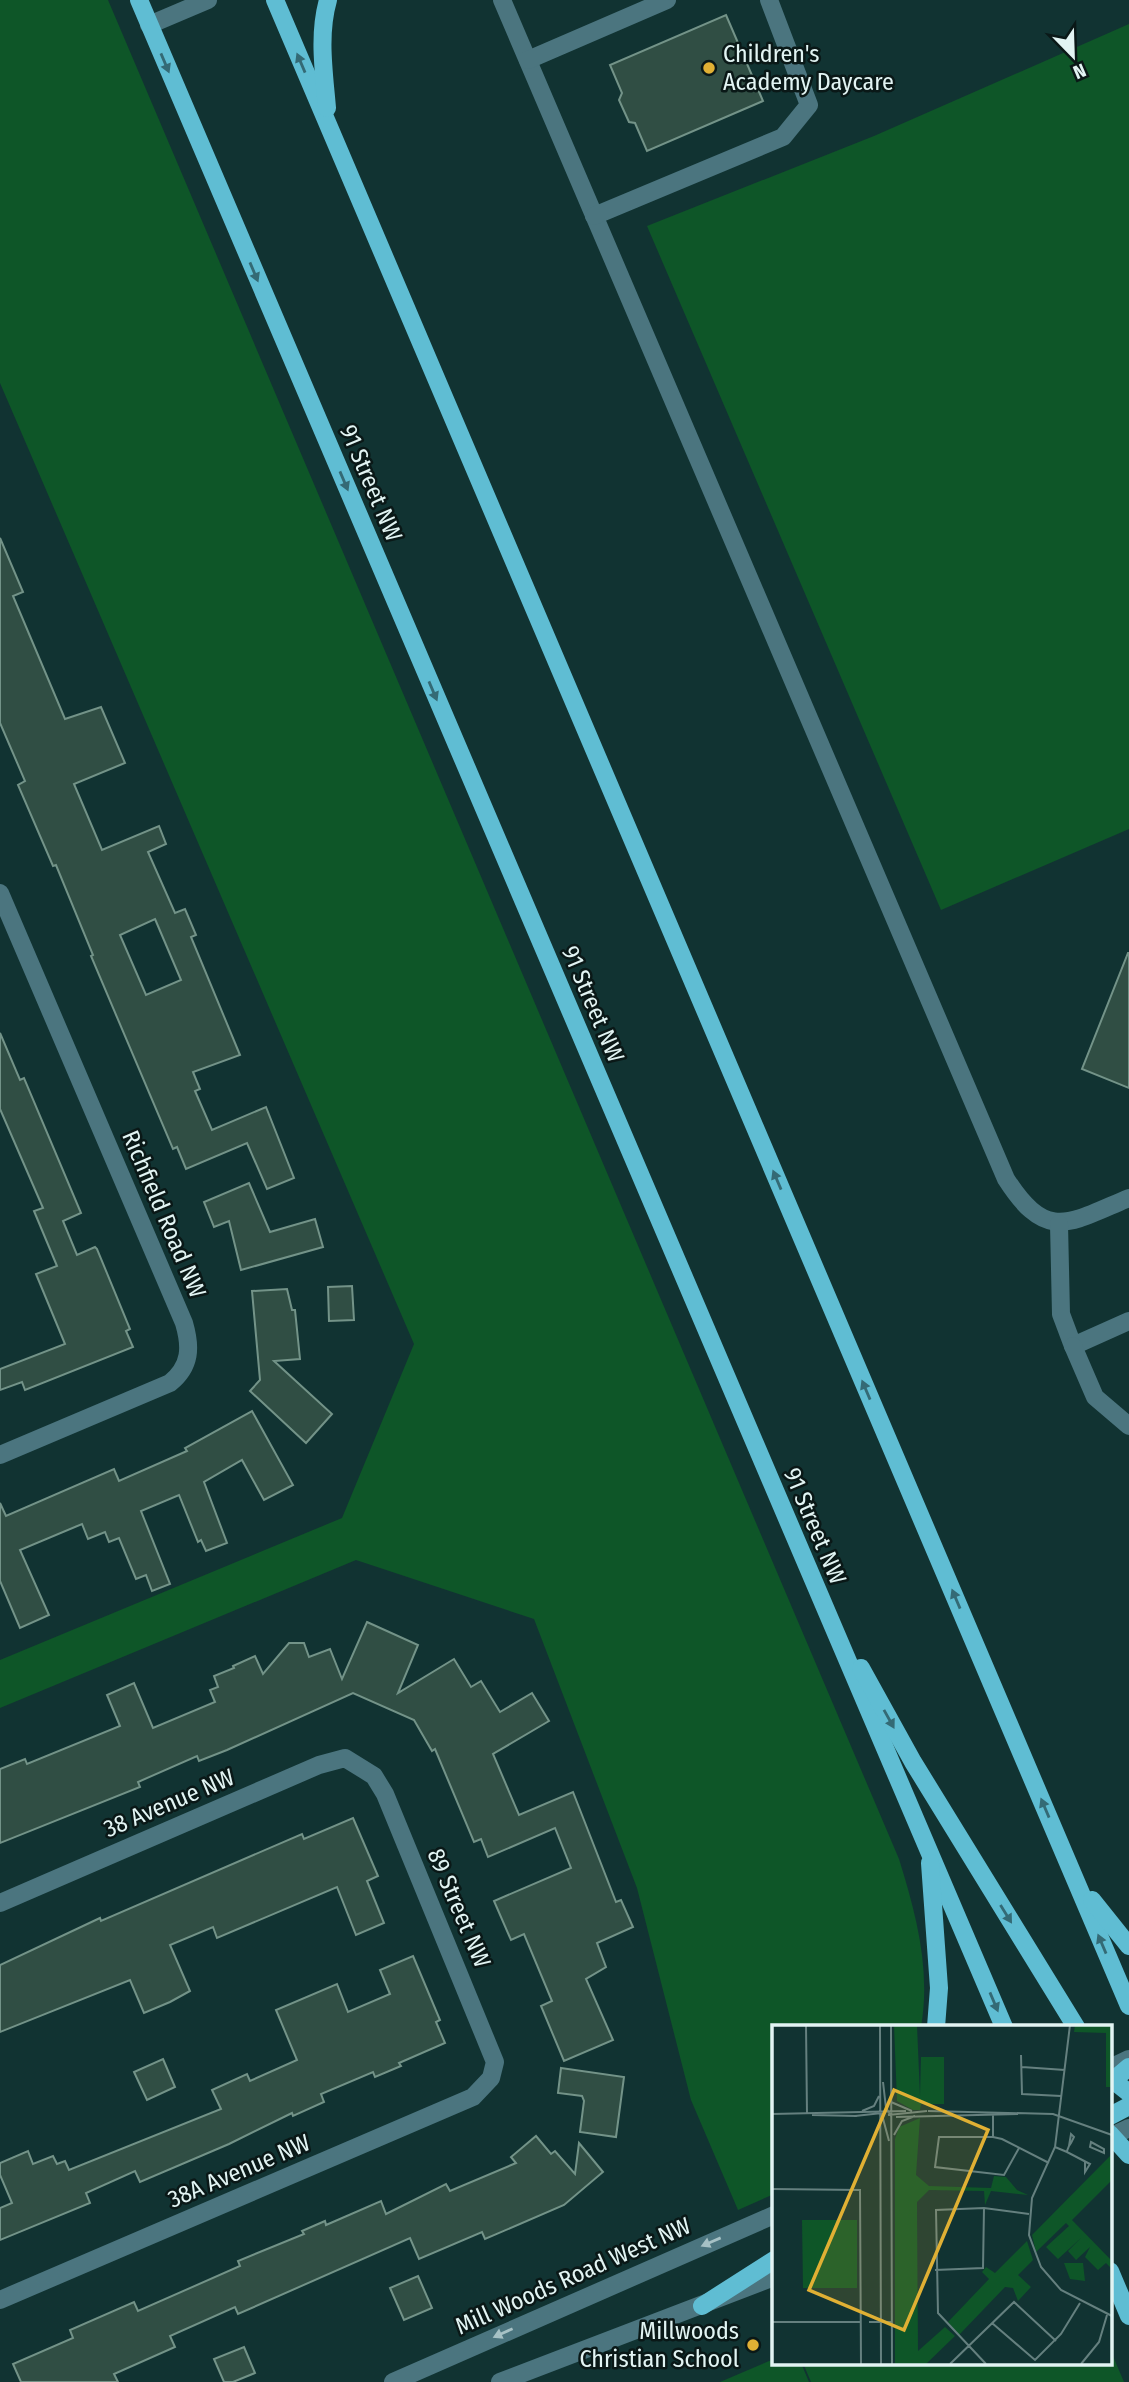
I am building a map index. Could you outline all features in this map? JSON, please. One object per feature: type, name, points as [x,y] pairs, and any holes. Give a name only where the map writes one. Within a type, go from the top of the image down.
[{"type":"main road","name":"91 Street NW","points":[[139,0],[1003,2025]]},
{"type":"main road","points":[[275,0],[1129,2006]]},
{"type":"main road","points":[[328,0],[322,20],[322,39],[328,125]]},
{"type":"main road","points":[[809,1573],[913,1762],[1075,2025]]},
{"type":"main road","points":[[929,1849],[939,1988],[936,2025]]},
{"type":"main road","points":[[1071,1871],[1112,1928],[1129,1946]]},
{"type":"main road","points":[[1112,2077],[1129,2067]]},
{"type":"main road","points":[[1112,2079],[1129,2093]]},
{"type":"main road","points":[[1112,2115],[1129,2106]]},
{"type":"main road","points":[[1115,2134],[1129,2155]]},
{"type":"main road","points":[[702,2306],[772,2261]]},
{"type":"main road","points":[[1112,2276],[1129,2316]]},
{"type":"street","points":[[149,25],[208,0]]},
{"type":"street","points":[[502,0],[1006,1180],[1020,1201],[1038,1219],[1059,1224],[1079,1219],[1129,1198]]},
{"type":"street","points":[[528,60],[667,0]]},
{"type":"street","points":[[594,216],[783,137],[809,105],[769,0]]},
{"type":"street","name":"Richfield Road NW","points":[[0,893],[184,1323],[190,1343],[182,1374],[170,1383],[0,1454]]},
{"type":"street","points":[[1059,1224],[1061,1314],[1095,1397],[1129,1426]]},
{"type":"street","points":[[1073,1346],[1129,1321]]},
{"type":"street","name":"38 Avenue NW","points":[[0,1903],[319,1765],[345,1758],[359,1765]]},
{"type":"street","name":"89 Street NW","points":[[359,1765],[374,1776],[390,1806],[490,2047],[495,2062],[491,2078]]},
{"type":"street","points":[[1112,2077],[1129,2059]]},
{"type":"street","name":"38A Avenue NW","points":[[0,2300],[473,2097],[491,2078]]},
{"type":"street","name":"Mill Woods Road West NW","points":[[393,2382],[772,2216]]},
{"type":"street","points":[[500,2382],[772,2278]]},
{"type":"green space","points":[[0,0],[108,0],[899,1859],[911,1900],[923,1963],[924,2005],[921,2025],[772,2025],[772,2195],[738,2210],[691,2100],[637,1888],[534,1619],[356,1560],[0,1708],[0,1660],[342,1518],[414,1344],[0,383]]},
{"type":"green space","points":[[1129,24],[1129,829],[941,910],[647,226],[874,136]]},
{"type":"green space","points":[[1112,2354],[1124,2382],[811,2382],[803,2364],[1112,2364]]},
{"type":"green space","points":[[772,2360],[772,2364],[801,2364],[809,2382],[720,2382]]},
{"type":"building","points":[[726,15],[763,101],[647,151],[635,123],[629,122],[619,100],[622,93],[610,65]]},
{"type":"building","points":[[0,538],[23,592],[13,596],[65,719],[101,707],[125,763],[74,784],[102,850],[159,826],[166,844],[148,852],[175,913],[185,909],[196,935],[191,937],[240,1055],[193,1072],[200,1089],[195,1091],[212,1130],[266,1107],[294,1178],[267,1189],[247,1143],[186,1169],[177,1147],[173,1149],[91,956],[93,955],[56,865],[53,866],[18,785],[25,781],[0,723]],"holes":[[[155,919],[181,980],[146,995],[120,935]]]},
{"type":"building","points":[[1129,953],[1129,1088],[1082,1069]]},
{"type":"building","points":[[0,1033],[20,1080],[24,1078],[81,1213],[63,1221],[77,1255],[95,1247],[97,1249],[130,1329],[126,1331],[133,1347],[25,1390],[22,1382],[0,1390],[0,1369],[65,1344],[36,1274],[57,1266],[34,1211],[43,1208],[0,1109]]},
{"type":"building","points":[[249,1183],[270,1232],[315,1219],[323,1247],[241,1270],[229,1221],[214,1227],[204,1202]]},
{"type":"building","points":[[352,1286],[354,1320],[329,1321],[328,1287]]},
{"type":"building","points":[[287,1289],[292,1310],[295,1310],[300,1359],[274,1361],[332,1414],[306,1443],[250,1391],[260,1380],[252,1291]]},
{"type":"building","points":[[252,1411],[293,1485],[264,1500],[242,1460],[204,1482],[227,1543],[206,1551],[201,1540],[198,1542],[179,1495],[141,1511],[170,1584],[152,1591],[146,1575],[136,1579],[119,1538],[109,1542],[105,1532],[88,1539],[82,1524],[20,1550],[49,1615],[20,1628],[0,1581],[0,1503],[6,1516],[114,1469],[119,1481],[187,1451],[185,1448]]},
{"type":"building","points":[[367,1622],[418,1645],[398,1693],[454,1659],[471,1687],[481,1681],[500,1712],[532,1693],[549,1721],[493,1754],[519,1815],[573,1792],[616,1902],[621,1900],[633,1927],[597,1943],[606,1967],[586,1979],[613,2040],[564,2061],[541,2006],[552,2001],[524,1934],[511,1940],[494,1901],[571,1868],[555,1828],[488,1857],[481,1839],[474,1842],[435,1749],[432,1751],[414,1720],[353,1693],[227,1750],[199,1761],[197,1756],[138,1782],[140,1787],[0,1843],[0,1769],[25,1759],[27,1764],[120,1726],[107,1695],[134,1683],[153,1728],[215,1702],[210,1690],[218,1687],[214,1676],[234,1668],[233,1666],[255,1656],[263,1674],[289,1643],[304,1643],[309,1657],[330,1649],[342,1679]]},
{"type":"building","points":[[353,1818],[378,1876],[367,1881],[384,1923],[356,1935],[337,1887],[217,1938],[213,1927],[170,1945],[190,1991],[170,2002],[144,2013],[130,1980],[0,2032],[0,1965],[100,1918],[101,1921],[302,1834],[304,1839]]},
{"type":"building","points":[[413,1956],[440,2020],[436,2022],[445,2043],[399,2063],[401,2066],[375,2077],[373,2072],[321,2094],[324,2102],[293,2116],[292,2113],[229,2144],[140,2182],[135,2171],[86,2193],[90,2203],[0,2240],[0,2208],[12,2203],[0,2175],[0,2163],[28,2151],[33,2164],[53,2156],[57,2164],[65,2161],[69,2170],[221,2109],[212,2090],[247,2074],[250,2081],[297,2060],[276,2010],[337,1984],[348,2012],[390,1994],[380,1970]]},
{"type":"building","points":[[163,2059],[175,2087],[147,2100],[134,2072]]},
{"type":"building","points":[[561,2068],[624,2077],[616,2137],[580,2132],[584,2101],[582,2096],[558,2093]]},
{"type":"building","points":[[536,2136],[551,2154],[555,2151],[575,2174],[579,2143],[603,2172],[564,2205],[485,2239],[482,2232],[419,2259],[410,2238],[238,2314],[235,2307],[170,2336],[175,2347],[114,2374],[118,2382],[21,2382],[13,2364],[73,2338],[70,2330],[134,2302],[138,2311],[240,2266],[238,2261],[304,2234],[302,2231],[325,2221],[326,2225],[381,2201],[386,2214],[446,2184],[450,2191],[516,2163],[511,2157]]},
{"type":"building","points":[[418,2276],[432,2308],[404,2320],[390,2288]]},
{"type":"building","points":[[244,2347],[255,2373],[233,2382],[224,2382],[214,2359]]},
{"type":"place","name":"Children's Academy Daycare","points":[[709,68]]},
{"type":"place","name":"Millwoods Christian School","points":[[753,2345]]}]
